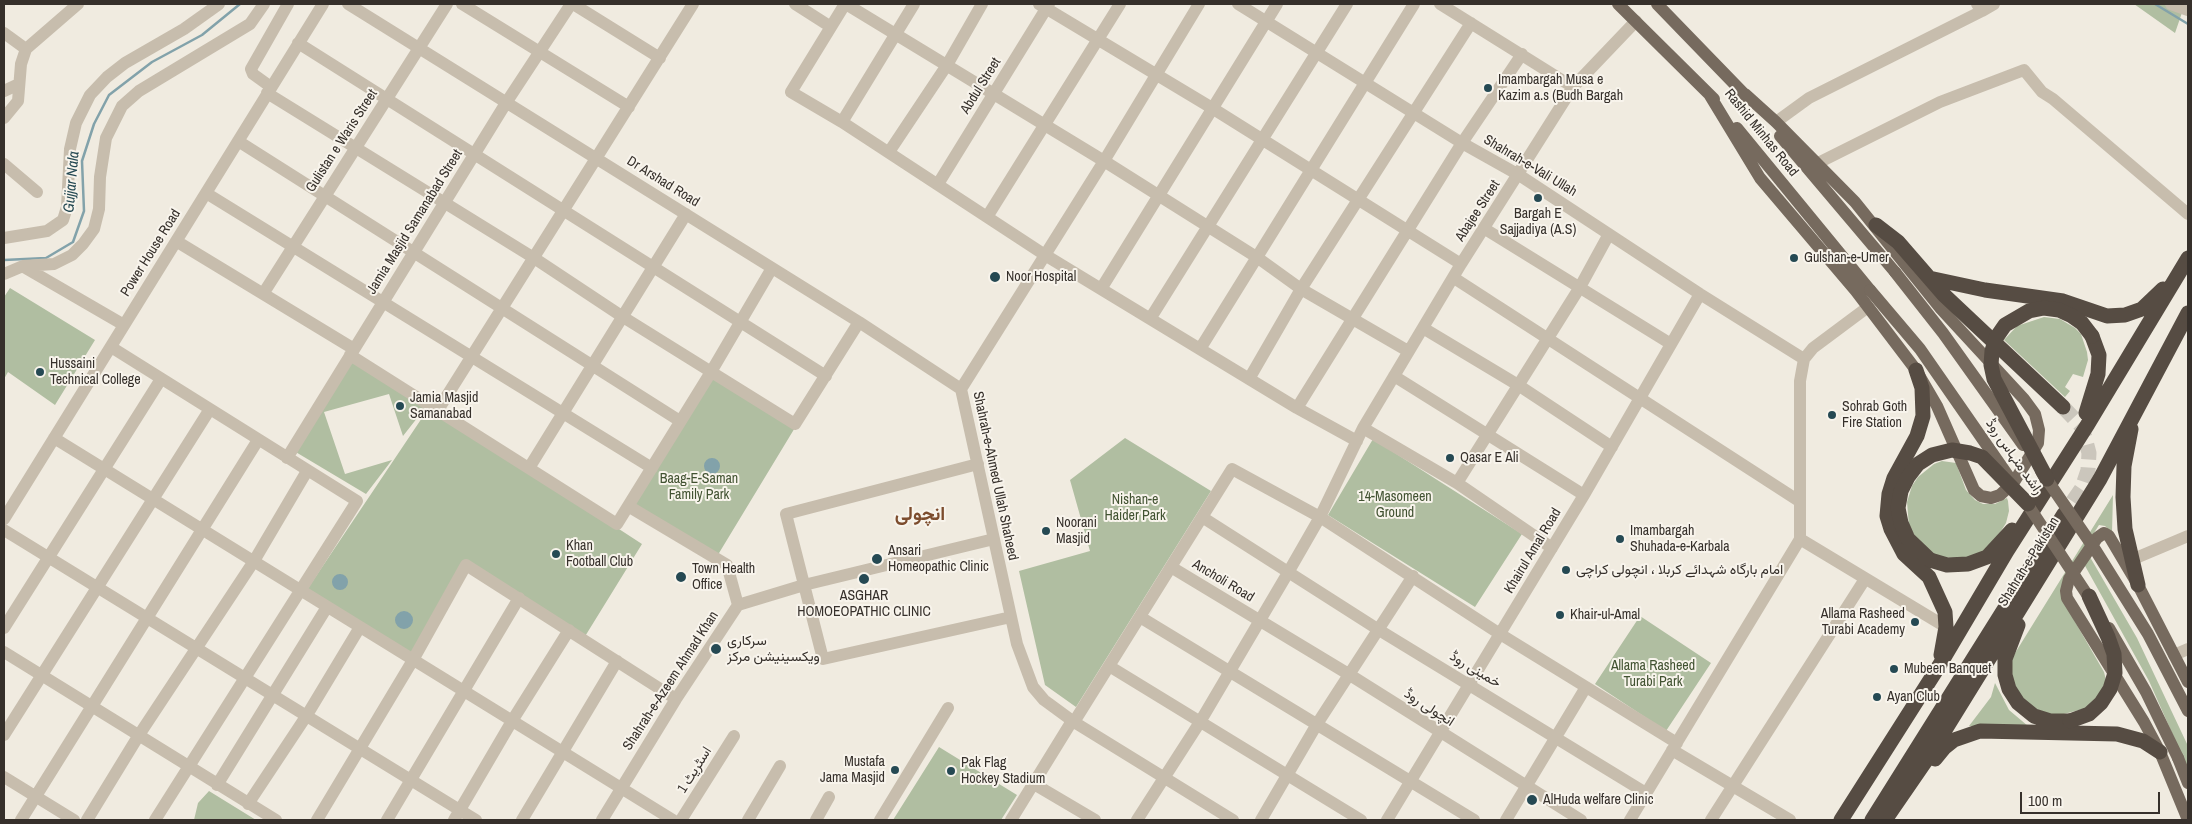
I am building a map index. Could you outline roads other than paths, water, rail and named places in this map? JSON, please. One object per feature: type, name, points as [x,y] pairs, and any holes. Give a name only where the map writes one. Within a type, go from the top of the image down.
[{"type":"highway","points":[[1876,225],[1898,242],[1929,278],[2063,407]]},
{"type":"highway","points":[[1929,278],[1985,290],[2063,301],[2107,316],[2126,315],[2142,309],[2159,294],[2188,258]]},
{"type":"highway","name":"Shahrah-e-Pakistan","points":[[1841,820],[1938,666],[2035,501],[2071,452],[2188,258]]},
{"type":"highway","points":[[2047,479],[1994,379],[1991,364],[1996,338],[2011,321],[2029,311],[2044,308],[2059,310],[2072,316],[2082,323],[2092,336],[2099,355],[2094,394],[2071,452]]},
{"type":"highway","name":"Shahrah-e-Pakistan","points":[[1885,820],[1908,789],[2100,479],[2188,313]]},
{"type":"highway","points":[[2171,342],[2188,332]]},
{"type":"highway","points":[[1916,370],[1922,388],[1923,416],[1910,450],[1894,478],[1889,494],[1887,516],[1891,529],[1904,554],[1929,577],[1946,612],[1946,627],[1938,666]]},
{"type":"highway","points":[[2138,585],[2125,529],[2123,497],[2124,466],[2130,434],[2139,404]]},
{"type":"highway","points":[[1952,450],[1970,452],[1982,457],[2035,501],[1986,557],[1968,564],[1947,565],[1930,560],[1908,539],[1901,523],[1898,508],[1901,491],[1908,477],[1918,464],[1932,455],[1952,450]]},
{"type":"highway","points":[[1872,820],[2064,514]]},
{"type":"highway","points":[[2041,573],[2010,643],[2005,659],[2005,675],[2009,689],[2018,703],[2034,716],[2050,721],[2070,721],[2089,714],[2102,703],[2110,689],[2115,673],[2114,654],[2089,596]]},
{"type":"highway","points":[[1908,789],[1944,748],[1966,735],[1980,732],[2118,734],[2143,741],[2160,752]]},
{"type":"main road","name":"Rashid Minhas Road","points":[[1618,4],[1709,94],[1870,290]]},
{"type":"main road","name":"Rashid Minhas Road","points":[[1657,4],[1745,94],[1895,272]]},
{"type":"main road","points":[[1709,94],[1760,178],[1868,307],[1916,370],[1937,406],[1974,490],[1981,496],[1991,498],[2000,495],[2014,482],[2038,443],[2039,430],[2035,414],[1941,309],[1876,225],[1818,163],[1745,94]]},
{"type":"main road","name":"راشد منہاس روڈ","points":[[1895,272],[1943,333],[2096,551],[2148,634],[2188,711]]},
{"type":"main road","name":"راشد منہاس روڈ","points":[[1870,290],[1920,349],[2035,501],[2146,692],[2188,783]]},
{"type":"main road","points":[[2188,682],[2138,585],[2109,536],[2104,533],[2096,538],[2069,579],[2066,591],[2067,598],[2103,652],[2160,752],[2188,820]]},
{"type":"street","points":[[4,118],[18,101],[21,64],[26,50],[78,4]]},
{"type":"street","points":[[4,238],[47,231],[63,220],[67,207],[70,149],[76,122],[90,95],[107,77],[125,63],[184,29],[219,4]]},
{"type":"street","points":[[4,274],[23,266],[46,266],[72,255],[94,229],[99,209],[100,177],[106,138],[122,106],[139,91],[250,24],[264,4]]},
{"type":"street","points":[[288,4],[251,69],[253,74],[269,90],[356,148],[534,258],[623,317],[795,424],[859,322]]},
{"type":"street","name":"Power House Road","points":[[4,519],[323,4]]},
{"type":"street","name":"Dr Arshad Road","points":[[348,4],[859,322],[960,389]]},
{"type":"street","name":"Gulistan e Waris Street","points":[[263,294],[447,4]]},
{"type":"street","points":[[462,4],[629,107]]},
{"type":"street","points":[[572,4],[660,58]]},
{"type":"street","name":"Jamia Masjid Samanabad Street","points":[[287,458],[506,103],[572,4]]},
{"type":"street","points":[[795,4],[831,27]]},
{"type":"street","points":[[1357,442],[1297,408],[1044,255],[889,152],[791,92],[846,4],[1104,161],[1258,258],[1301,289],[1408,351]]},
{"type":"street","points":[[842,122],[914,4]]},
{"type":"street","points":[[889,152],[947,65],[982,4]]},
{"type":"street","points":[[987,217],[1120,4]]},
{"type":"street","name":"Shahrah-e-Ahmed Ullah Shaheed","points":[[1199,4],[1104,161],[960,389],[1017,644],[1033,688],[1044,700],[1073,721],[1163,779],[1233,820]]},
{"type":"street","name":"Shahrah-e-Vali Ullah","points":[[1238,4],[1462,143],[1519,175],[1700,294],[1804,358]]},
{"type":"street","points":[[1101,289],[1276,4]]},
{"type":"street","points":[[1150,319],[1260,139],[1347,4]]},
{"type":"street","points":[[1200,349],[1414,4]]},
{"type":"street","points":[[1440,4],[1573,87]]},
{"type":"street","points":[[1776,122],[1809,98],[1980,7],[1994,4]]},
{"type":"street","points":[[2171,4],[2188,10]]},
{"type":"street","points":[[438,410],[660,58],[689,5]]},
{"type":"street","points":[[1045,5],[1461,264]]},
{"type":"street","name":"Abdul Street","points":[[938,184],[994,94],[1045,5]]},
{"type":"street","name":"Abajee Street","points":[[1137,820],[1200,722],[1290,572],[1320,517],[1363,428],[1461,264],[1485,229],[1573,87],[1636,21]]},
{"type":"street","points":[[1249,379],[1301,289],[1472,23]]},
{"type":"street","points":[[4,33],[26,50]]},
{"type":"street","points":[[298,43],[474,156],[741,320],[826,376]]},
{"type":"street","points":[[1297,408],[1462,143],[1522,54]]},
{"type":"street","points":[[1818,163],[1940,102],[2024,70],[2042,92],[2053,99],[2188,214]]},
{"type":"street","points":[[4,91],[19,84]]},
{"type":"street","points":[[238,141],[413,254],[503,308],[680,421]]},
{"type":"street","points":[[4,166],[37,192]]},
{"type":"street","points":[[206,193],[652,468]]},
{"type":"street","points":[[529,468],[686,214]]},
{"type":"street","points":[[1485,229],[1671,344]]},
{"type":"street","points":[[1457,483],[1580,287],[1609,234]]},
{"type":"street","points":[[176,242],[263,294],[438,410],[617,524],[711,372],[772,268]]},
{"type":"street","points":[[23,266],[124,325]]},
{"type":"street","points":[[1454,278],[1799,501]]},
{"type":"street","name":"Khairul Amal Road","points":[[1387,820],[1584,495],[1700,294]]},
{"type":"street","points":[[1630,820],[1800,539],[1800,381],[1804,358],[1813,348],[1868,307]]},
{"type":"street","points":[[1423,328],[1518,385],[1612,447]]},
{"type":"street","points":[[111,347],[357,501],[155,820]]},
{"type":"street","points":[[1394,376],[1584,495]]},
{"type":"street","points":[[4,628],[160,378]]},
{"type":"street","points":[[4,735],[210,409]]},
{"type":"street","points":[[1363,428],[1457,483],[1552,548]]},
{"type":"street","points":[[54,438],[673,820]]},
{"type":"street","points":[[21,820],[90,706],[258,440]]},
{"type":"street","points":[[978,464],[786,514],[823,659],[1011,617]]},
{"type":"street","points":[[1011,820],[1232,469],[1320,517],[1500,634],[1586,686],[1732,785],[1790,820]]},
{"type":"street","points":[[87,820],[139,735],[254,561],[307,471]]},
{"type":"street","points":[[628,506],[727,565],[738,605]]},
{"type":"street","name":"خمینی روڈ","points":[[1202,517],[1378,630],[1470,684],[1646,794]]},
{"type":"street","points":[[4,530],[412,780],[457,815],[476,820]]},
{"type":"street","points":[[2131,560],[2188,536]]},
{"type":"street","name":"Shahrah-e-Azeem Ahmad Khan","points":[[602,820],[676,699],[738,605],[804,585],[994,539]]},
{"type":"street","points":[[1800,539],[1946,627]]},
{"type":"street","points":[[317,820],[413,660],[466,565],[676,699]]},
{"type":"street","name":"Ancholi Road","points":[[1171,567],[1260,620]]},
{"type":"street","points":[[1261,820],[1317,724],[1413,576]]},
{"type":"street","points":[[1711,820],[1865,579]]},
{"type":"street","points":[[387,820],[518,598]]},
{"type":"street","points":[[217,785],[327,607]]},
{"type":"street","points":[[1140,617],[1474,820]]},
{"type":"street","name":"انچولی روڈ","points":[[1260,620],[1581,820]]},
{"type":"street","points":[[248,804],[307,715],[360,627]]},
{"type":"street","points":[[457,815],[512,721],[569,630]]},
{"type":"street","points":[[2174,655],[2188,650]]},
{"type":"street","points":[[4,652],[276,820]]},
{"type":"street","points":[[522,820],[617,661]]},
{"type":"street","points":[[1109,666],[1361,820]]},
{"type":"street","points":[[1506,820],[1586,686]]},
{"type":"street","points":[[880,820],[948,708]]},
{"type":"street","name":"اسٹریٹ 1","points":[[681,820],[734,736]]},
{"type":"street","points":[[748,820],[780,766]]},
{"type":"street","points":[[4,777],[74,820]]},
{"type":"street","points":[[1034,784],[1095,820]]},
{"type":"street","points":[[816,820],[829,797]]},
{"type":"water","points":[[709,458],[715,458],[720,463],[718,472],[709,474],[704,469],[704,463]]},
{"type":"water","points":[[337,574],[343,574],[348,579],[346,588],[337,590],[332,585],[332,579]]},
{"type":"water","points":[[404,611],[410,614],[413,620],[410,626],[404,629],[398,626],[395,620],[398,614]]},
{"type":"waterway","name":"Gujjar Nala","points":[[4,260],[46,258],[73,242],[84,211],[82,161],[94,124],[109,95],[152,62],[202,35],[240,4]]},
{"type":"waterway","points":[[2155,4],[2188,24]]},
{"type":"tunnel","points":[[2063,407],[2082,427],[2089,453],[2088,470],[2082,488],[2064,514]]},
{"type":"place","name":"Imambargah Musa e Kazim a.s (Budh Bargah","points":[[1488,88]]},
{"type":"place","name":"Bargah E Sajjadiya (A.S)","points":[[1538,198]]},
{"type":"place","name":"Gulshan-e-Umer","points":[[1794,258]]},
{"type":"place","name":"Noor Hospital","points":[[995,277]]},
{"type":"place","name":"Hussaini Technical College","points":[[40,372]]},
{"type":"place","name":"Jamia Masjid Samanabad","points":[[400,406]]},
{"type":"place","name":"Sohrab Goth Fire Station","points":[[1832,415]]},
{"type":"place","name":"Qasar E Ali","points":[[1450,458]]},
{"type":"place","name":"Noorani Masjid","points":[[1046,531]]},
{"type":"place","name":"Imambargah Shuhada-e-Karbala","points":[[1620,539]]},
{"type":"place","name":"Khan Football Club","points":[[556,554]]},
{"type":"place","name":"Ansari Homeopathic Clinic","points":[[877,559]]},
{"type":"place","name":"امام بارگاہ شہدائے کربلا ، انچولی کراچی","points":[[1566,570]]},
{"type":"place","name":"Town Health Office","points":[[681,577]]},
{"type":"place","name":"ASGHAR HOMOEOPATHIC CLINIC","points":[[864,579]]},
{"type":"place","name":"Khair-ul-Amal","points":[[1560,615]]},
{"type":"place","name":"Allama Rasheed Turabi Academy","points":[[1915,622]]},
{"type":"place","name":"سرکاری ویکسینیشن مرکز","points":[[716,649]]},
{"type":"place","name":"Mubeen Banquet","points":[[1894,669]]},
{"type":"place","name":"Ayan Club","points":[[1877,697]]},
{"type":"place","name":"Mustafa Jama Masjid","points":[[895,770]]},
{"type":"place","name":"Pak Flag Hockey Stadium","points":[[951,771]]},
{"type":"place","name":"AlHuda welfare Clinic","points":[[1532,800]]},
{"type":"district","name":"انچولی","points":[[920,515]]},
{"type":"park label","name":"Baag-E-Saman Family Park","points":[[699,488]]},
{"type":"park label","name":"14-Masomeen Ground","points":[[1395,506]]},
{"type":"park label","name":"Nishan-e Haider Park","points":[[1135,508]]},
{"type":"park label","name":"Allama Rasheed Turabi Park","points":[[1653,674]]}]
